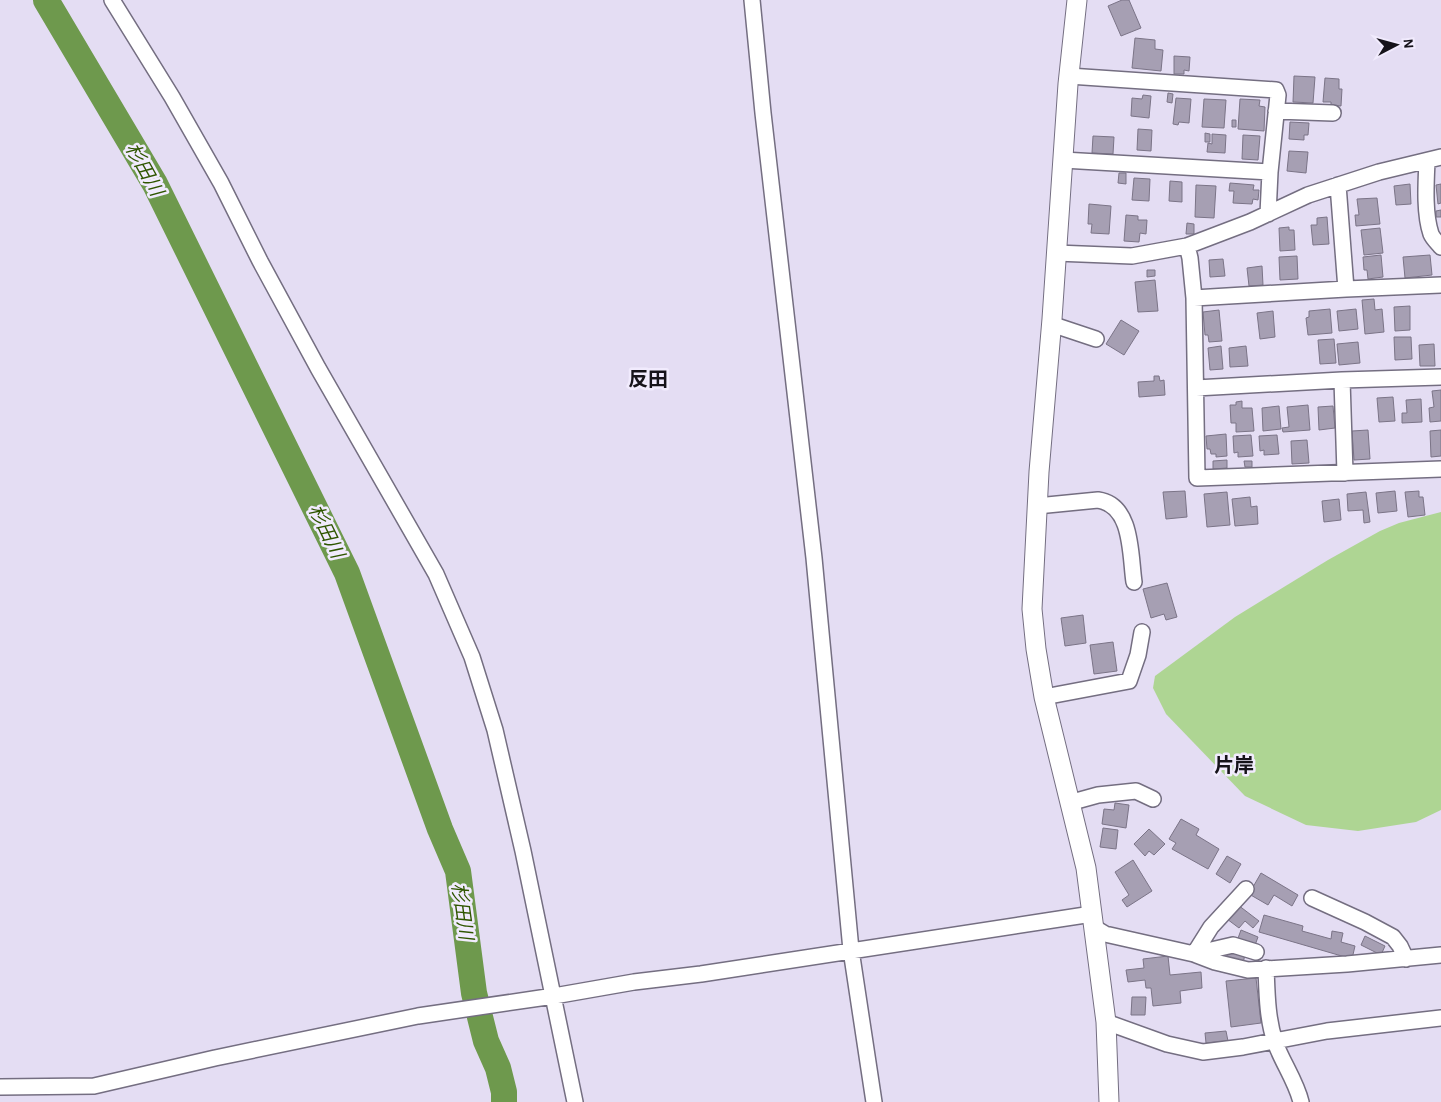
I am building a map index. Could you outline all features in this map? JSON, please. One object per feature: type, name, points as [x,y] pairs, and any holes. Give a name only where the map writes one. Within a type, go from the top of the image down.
[{"type":"street","points":[[112,0],[177,106],[221,183],[260,261],[318,368],[436,574],[472,657],[495,730],[523,851],[547,997],[575,1102]]},
{"type":"street","points":[[752,0],[763,113],[814,558],[850,950],[874,1102]]},
{"type":"street","points":[[1077,0],[1069,76],[1037,506],[1032,609],[1036,650],[1044,697],[1086,868],[1106,1022],[1109,1102]]},
{"type":"street","points":[[1069,76],[1276,90],[1278,95],[1270,172],[1268,214]]},
{"type":"street","points":[[1276,111],[1333,113]]},
{"type":"street","points":[[1056,253],[1132,256],[1187,246],[1250,222],[1308,195],[1379,172],[1434,159],[1426,189],[1428,219],[1432,236],[1441,247]]},
{"type":"street","points":[[1063,160],[1270,172]]},
{"type":"street","points":[[1338,185],[1346,289]]},
{"type":"street","points":[[1187,246],[1194,298],[1197,478],[1441,469]]},
{"type":"street","points":[[1194,298],[1441,285]]},
{"type":"street","points":[[1051,324],[1096,339]]},
{"type":"street","points":[[1196,388],[1441,377]]},
{"type":"street","points":[[1342,380],[1345,472]]},
{"type":"street","points":[[1037,506],[1098,500],[1108,502],[1114,506],[1127,529],[1134,582]]},
{"type":"street","points":[[1044,697],[1129,681],[1138,655],[1142,632]]},
{"type":"street","points":[[1069,803],[1098,795],[1136,791],[1153,799]]},
{"type":"street","points":[[1194,954],[1211,927],[1246,889]]},
{"type":"street","points":[[1312,898],[1393,936],[1406,959]]},
{"type":"street","points":[[0,1087],[94,1086],[214,1058],[418,1016],[850,950],[1094,921]]},
{"type":"street","points":[[1094,921],[1106,934],[1194,954],[1215,962],[1248,970],[1441,955]]},
{"type":"street","points":[[1194,954],[1233,945],[1256,952]]},
{"type":"street","points":[[1266,968],[1268,1004],[1275,1042],[1299,1092],[1301,1102]]},
{"type":"street","points":[[1106,1022],[1167,1044],[1203,1052],[1275,1042],[1327,1031],[1441,1018]]},
{"type":"green space","points":[[1441,512],[1441,810],[1416,822],[1358,831],[1306,825],[1245,796],[1166,714],[1153,688],[1155,676],[1235,617],[1328,560],[1380,531],[1399,523]]},
{"type":"building","points":[[1122,0],[1129,0],[1141,28],[1121,36],[1108,6]]},
{"type":"building","points":[[1135,38],[1155,40],[1155,49],[1163,50],[1161,71],[1132,68]]},
{"type":"building","points":[[1174,56],[1190,57],[1189,71],[1184,70],[1184,74],[1174,74]]},
{"type":"building","points":[[1294,76],[1315,77],[1313,103],[1293,102]]},
{"type":"building","points":[[1325,78],[1339,79],[1339,89],[1342,89],[1341,106],[1331,105],[1331,102],[1323,102]]},
{"type":"building","points":[[1168,93],[1173,94],[1172,103],[1167,102]]},
{"type":"building","points":[[1143,95],[1151,96],[1149,118],[1131,116],[1132,98],[1142,99]]},
{"type":"building","points":[[1176,98],[1191,99],[1189,123],[1179,122],[1178,125],[1173,124]]},
{"type":"building","points":[[1204,99],[1226,100],[1224,128],[1202,127]]},
{"type":"building","points":[[1240,99],[1260,100],[1259,106],[1265,107],[1264,131],[1238,129]]},
{"type":"building","points":[[1232,120],[1236,120],[1236,127],[1232,127]]},
{"type":"building","points":[[1290,122],[1309,123],[1308,135],[1304,135],[1304,140],[1289,139]]},
{"type":"building","points":[[1138,129],[1152,130],[1151,151],[1137,150]]},
{"type":"building","points":[[1205,133],[1210,134],[1210,142],[1205,142]]},
{"type":"building","points":[[1212,134],[1226,135],[1225,153],[1207,152],[1208,143],[1212,144]]},
{"type":"building","points":[[1243,135],[1260,136],[1258,160],[1242,159]]},
{"type":"building","points":[[1093,136],[1114,137],[1113,154],[1092,153]]},
{"type":"building","points":[[1289,151],[1308,152],[1306,173],[1287,171]]},
{"type":"building","points":[[1119,173],[1126,173],[1126,184],[1118,183]]},
{"type":"building","points":[[1134,178],[1150,179],[1149,201],[1132,200]]},
{"type":"building","points":[[1170,181],[1182,182],[1182,202],[1169,201]]},
{"type":"building","points":[[1230,183],[1254,185],[1253,190],[1259,190],[1258,200],[1253,199],[1252,204],[1233,203],[1234,191],[1229,191]]},
{"type":"building","points":[[1410,184],[1411,204],[1396,205],[1394,186]]},
{"type":"building","points":[[1441,184],[1441,203],[1438,204],[1436,185]]},
{"type":"building","points":[[1196,185],[1216,186],[1214,218],[1195,217]]},
{"type":"building","points":[[1377,198],[1380,224],[1356,226],[1355,215],[1359,215],[1357,199]]},
{"type":"building","points":[[1089,204],[1111,206],[1109,234],[1091,233],[1092,224],[1088,224]]},
{"type":"building","points":[[1441,210],[1441,217],[1436,217],[1436,211]]},
{"type":"building","points":[[1126,215],[1138,216],[1138,220],[1147,220],[1146,234],[1140,233],[1139,242],[1124,241]]},
{"type":"building","points":[[1327,217],[1329,244],[1313,245],[1311,225],[1317,225],[1317,218]]},
{"type":"building","points":[[1187,223],[1194,224],[1194,234],[1186,234]]},
{"type":"building","points":[[1289,227],[1289,230],[1294,230],[1295,250],[1280,251],[1279,228]]},
{"type":"building","points":[[1380,228],[1383,253],[1364,255],[1361,230]]},
{"type":"building","points":[[1381,255],[1383,277],[1368,279],[1367,270],[1364,270],[1363,257]]},
{"type":"building","points":[[1430,255],[1432,275],[1405,278],[1403,257]]},
{"type":"building","points":[[1297,256],[1298,279],[1280,280],[1279,257]]},
{"type":"building","points":[[1223,259],[1225,276],[1210,277],[1209,260]]},
{"type":"building","points":[[1262,266],[1263,285],[1249,286],[1247,268]]},
{"type":"building","points":[[1147,270],[1155,270],[1155,276],[1147,277]]},
{"type":"building","points":[[1155,280],[1158,311],[1138,312],[1135,282]]},
{"type":"building","points":[[1374,299],[1375,310],[1382,309],[1384,332],[1365,334],[1362,300]]},
{"type":"building","points":[[1410,306],[1410,330],[1395,331],[1394,307]]},
{"type":"building","points":[[1330,309],[1332,333],[1308,335],[1306,318],[1309,317],[1309,311]]},
{"type":"building","points":[[1356,309],[1358,329],[1339,331],[1337,311]]},
{"type":"building","points":[[1219,310],[1222,341],[1209,342],[1208,335],[1205,335],[1203,312]]},
{"type":"building","points":[[1273,311],[1275,337],[1260,339],[1257,313]]},
{"type":"building","points":[[1121,320],[1139,331],[1124,355],[1106,344]]},
{"type":"building","points":[[1394,337],[1411,337],[1412,359],[1395,360]]},
{"type":"building","points":[[1334,339],[1336,363],[1320,364],[1318,340]]},
{"type":"building","points":[[1358,342],[1360,363],[1339,365],[1337,344]]},
{"type":"building","points":[[1434,344],[1435,366],[1420,366],[1419,345]]},
{"type":"building","points":[[1221,346],[1223,369],[1210,370],[1208,348]]},
{"type":"building","points":[[1246,346],[1248,366],[1230,367],[1229,348]]},
{"type":"building","points":[[1154,376],[1159,376],[1160,381],[1164,380],[1165,395],[1139,397],[1138,382],[1154,381]]},
{"type":"building","points":[[1441,390],[1441,421],[1430,422],[1429,408],[1434,407],[1432,391]]},
{"type":"building","points":[[1393,397],[1395,421],[1379,422],[1377,398]]},
{"type":"building","points":[[1421,399],[1422,422],[1402,423],[1402,413],[1407,413],[1406,400]]},
{"type":"building","points":[[1242,401],[1242,408],[1252,408],[1254,431],[1236,432],[1236,423],[1231,423],[1230,405],[1236,405],[1236,402]]},
{"type":"building","points":[[1308,405],[1310,430],[1283,432],[1282,428],[1289,427],[1287,407]]},
{"type":"building","points":[[1279,406],[1281,429],[1263,431],[1262,408]]},
{"type":"building","points":[[1333,406],[1335,428],[1319,430],[1318,407]]},
{"type":"building","points":[[1368,430],[1370,459],[1354,460],[1352,431]]},
{"type":"building","points":[[1441,430],[1441,456],[1431,457],[1430,431]]},
{"type":"building","points":[[1226,434],[1227,456],[1216,457],[1216,454],[1211,454],[1210,449],[1207,449],[1206,436]]},
{"type":"building","points":[[1251,435],[1253,456],[1238,457],[1238,452],[1234,453],[1233,436]]},
{"type":"building","points":[[1277,435],[1279,454],[1264,455],[1264,450],[1260,451],[1259,436]]},
{"type":"building","points":[[1307,440],[1309,463],[1292,464],[1291,441]]},
{"type":"building","points":[[1227,460],[1227,468],[1213,469],[1213,461]]},
{"type":"building","points":[[1244,461],[1252,461],[1252,467],[1245,467]]},
{"type":"building","points":[[1185,491],[1187,517],[1166,519],[1163,492]]},
{"type":"building","points":[[1395,491],[1397,511],[1378,513],[1376,493]]},
{"type":"building","points":[[1419,491],[1419,497],[1423,497],[1425,515],[1408,517],[1405,492]]},
{"type":"building","points":[[1227,492],[1230,525],[1207,527],[1204,494]]},
{"type":"building","points":[[1366,492],[1370,522],[1364,523],[1363,510],[1348,511],[1347,494]]},
{"type":"building","points":[[1250,497],[1251,507],[1257,506],[1258,524],[1235,526],[1232,499]]},
{"type":"building","points":[[1339,499],[1341,520],[1324,522],[1322,501]]},
{"type":"building","points":[[1167,583],[1177,617],[1166,620],[1164,614],[1151,618],[1143,589]]},
{"type":"building","points":[[1083,615],[1086,643],[1065,646],[1061,618]]},
{"type":"building","points":[[1113,642],[1117,671],[1094,674],[1090,645]]},
{"type":"building","points":[[1115,803],[1129,805],[1126,828],[1102,824],[1104,809],[1114,810]]},
{"type":"building","points":[[1181,819],[1199,829],[1196,835],[1219,849],[1208,869],[1172,849],[1176,843],[1169,839]]},
{"type":"building","points":[[1103,828],[1118,830],[1116,849],[1100,847]]},
{"type":"building","points":[[1149,829],[1165,844],[1154,855],[1149,851],[1145,856],[1134,844]]},
{"type":"building","points":[[1227,856],[1241,864],[1230,883],[1216,874]]},
{"type":"building","points":[[1133,860],[1152,891],[1127,907],[1122,900],[1129,895],[1115,872]]},
{"type":"building","points":[[1261,873],[1298,895],[1292,906],[1274,895],[1268,905],[1249,894]]},
{"type":"building","points":[[1238,905],[1259,921],[1253,928],[1245,921],[1239,928],[1227,919]]},
{"type":"building","points":[[1264,915],[1303,926],[1302,931],[1331,939],[1332,931],[1343,933],[1341,942],[1355,946],[1352,959],[1259,932]]},
{"type":"building","points":[[1241,930],[1258,937],[1254,948],[1237,941]]},
{"type":"building","points":[[1365,936],[1385,946],[1381,955],[1361,945]]},
{"type":"building","points":[[1228,950],[1245,954],[1243,964],[1226,960]]},
{"type":"building","points":[[1168,956],[1170,975],[1201,972],[1202,988],[1180,991],[1181,1003],[1153,1006],[1151,988],[1146,988],[1145,980],[1128,982],[1126,970],[1144,968],[1143,959]]},
{"type":"building","points":[[1256,978],[1261,1023],[1231,1027],[1226,981]]},
{"type":"building","points":[[1132,997],[1146,997],[1145,1015],[1131,1015]]},
{"type":"building","points":[[1226,1031],[1228,1041],[1206,1043],[1205,1033]]},
{"type":"waterway","name":"杉田川","points":[[46,0],[155,184],[347,573],[440,829],[458,871],[474,993],[486,1041],[498,1068],[504,1092],[504,1102]]},
{"type":"district","name":"反田","points":[[648,379]]},
{"type":"district","name":"片岸","points":[[1234,765]]}]
